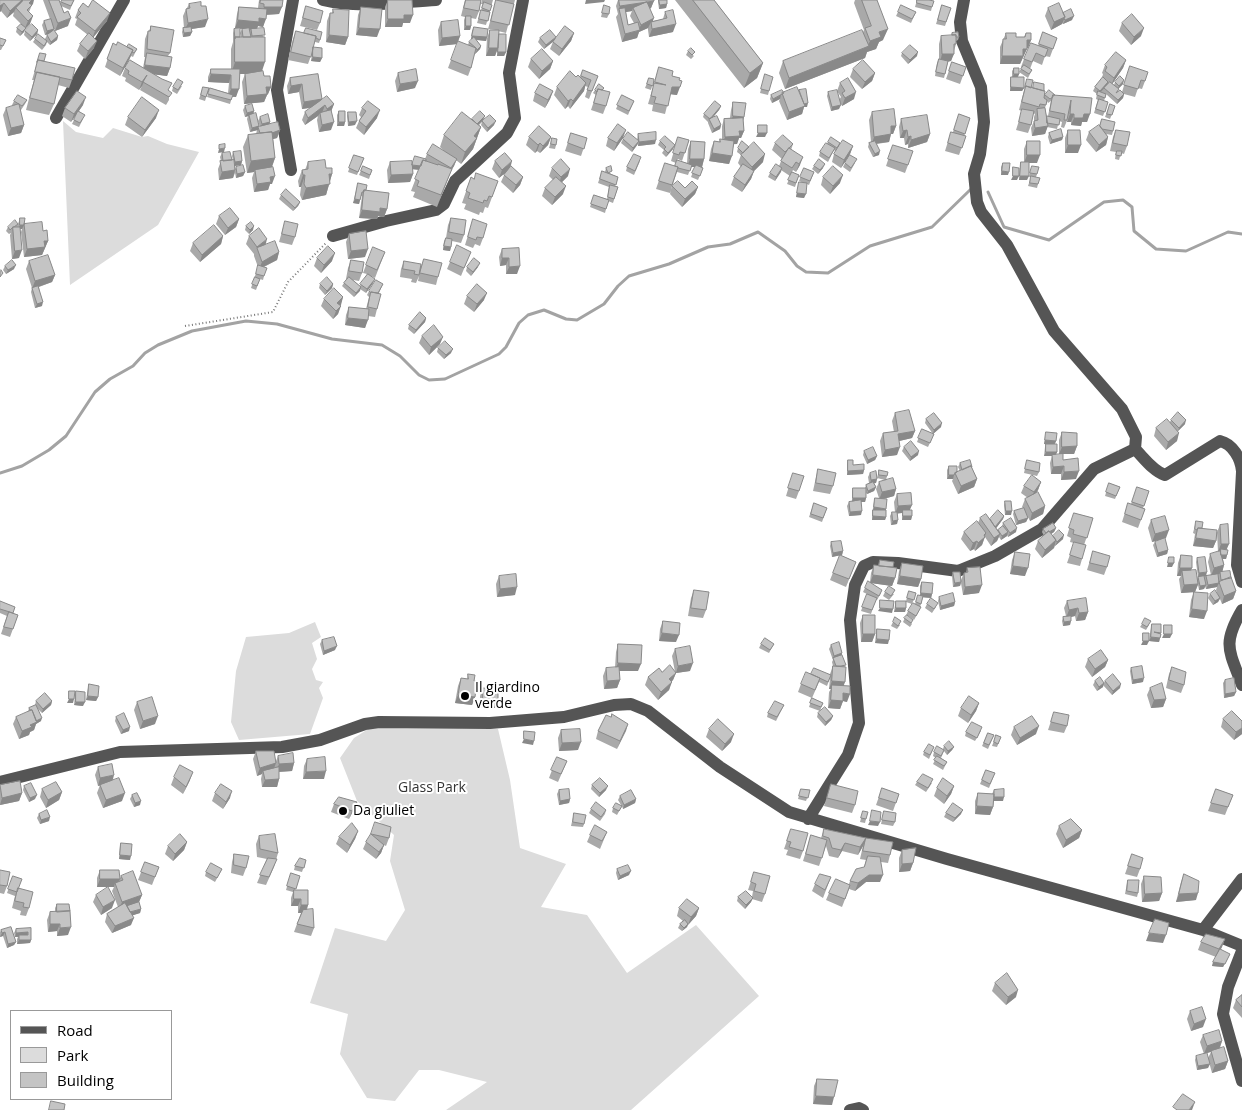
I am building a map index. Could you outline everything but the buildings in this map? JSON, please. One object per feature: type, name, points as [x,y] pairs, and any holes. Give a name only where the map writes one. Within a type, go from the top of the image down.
[{"type":"street","points":[[56,118],[124,0]]},
{"type":"street","points":[[291,170],[277,90],[293,0]]},
{"type":"street","points":[[323,0],[335,3],[361,4],[436,0]]},
{"type":"street","points":[[333,236],[386,221],[436,210],[444,204],[455,181],[507,133],[515,118],[509,73],[523,0]]},
{"type":"street","points":[[964,0],[960,22],[962,41],[981,87],[984,122],[980,154],[974,174],[977,202],[981,212],[1006,245],[1054,331],[1122,409],[1136,438],[1135,449]]},
{"type":"street","points":[[1135,449],[1158,472],[1165,475],[1220,441],[1229,444],[1239,458],[1242,472],[1237,565],[1242,582]]},
{"type":"street","points":[[808,819],[848,754],[859,723],[850,620],[856,585],[864,566],[873,562],[898,563],[958,570],[995,556],[1042,529],[1094,469],[1135,449]]},
{"type":"street","points":[[1242,610],[1234,625],[1228,643],[1242,685]]},
{"type":"street","points":[[0,782],[120,752],[282,746],[320,740],[365,724],[379,722],[490,723],[564,718],[614,704],[631,704],[648,711],[767,799],[789,812],[808,819],[1203,930],[1242,946]]},
{"type":"street","points":[[1203,930],[1242,879]]},
{"type":"street","points":[[1242,951],[1228,987],[1223,1014],[1242,1080]]},
{"type":"street","points":[[850,1110],[859,1108],[863,1110]]},
{"type":"path","points":[[185,326],[273,312],[288,282],[333,236]]},
{"type":"green space","points":[[63,121],[76,132],[103,138],[113,128],[142,137],[148,136],[167,144],[199,152],[158,225],[70,285]]},
{"type":"green space","points":[[315,622],[321,637],[312,643],[317,659],[312,669],[316,680],[323,682],[319,688],[323,698],[310,734],[239,740],[231,722],[236,671],[246,637],[289,633]]},
{"type":"green space","name":"Glass Park","points":[[373,726],[498,729],[510,780],[520,848],[566,864],[541,907],[587,915],[627,973],[696,925],[759,996],[631,1110],[446,1110],[487,1082],[439,1070],[419,1070],[395,1101],[367,1098],[340,1054],[348,1014],[310,1003],[335,928],[386,941],[405,910],[390,861],[394,835],[357,801],[340,758],[354,738]]},
{"type":"waterway","points":[[0,473],[22,466],[49,450],[66,436],[95,392],[110,379],[133,366],[145,353],[158,345],[192,331],[246,321],[277,324],[332,339],[382,345],[400,356],[419,375],[429,380],[445,379],[499,354],[506,347],[519,323],[528,315],[544,310],[566,319],[577,320],[604,304],[618,286],[629,276],[669,264],[708,247],[730,244],[758,232],[785,251],[797,266],[806,272],[828,273],[870,246],[932,227],[971,189]]},
{"type":"waterway","points":[[988,192],[1004,227],[1049,240],[1104,202],[1123,200],[1132,207],[1134,231],[1156,249],[1186,251],[1228,232],[1242,234]]},
{"type":"place","name":"Il giardino verde","points":[[465,696]]},
{"type":"place","name":"Da giuliet","points":[[343,811]]}]
